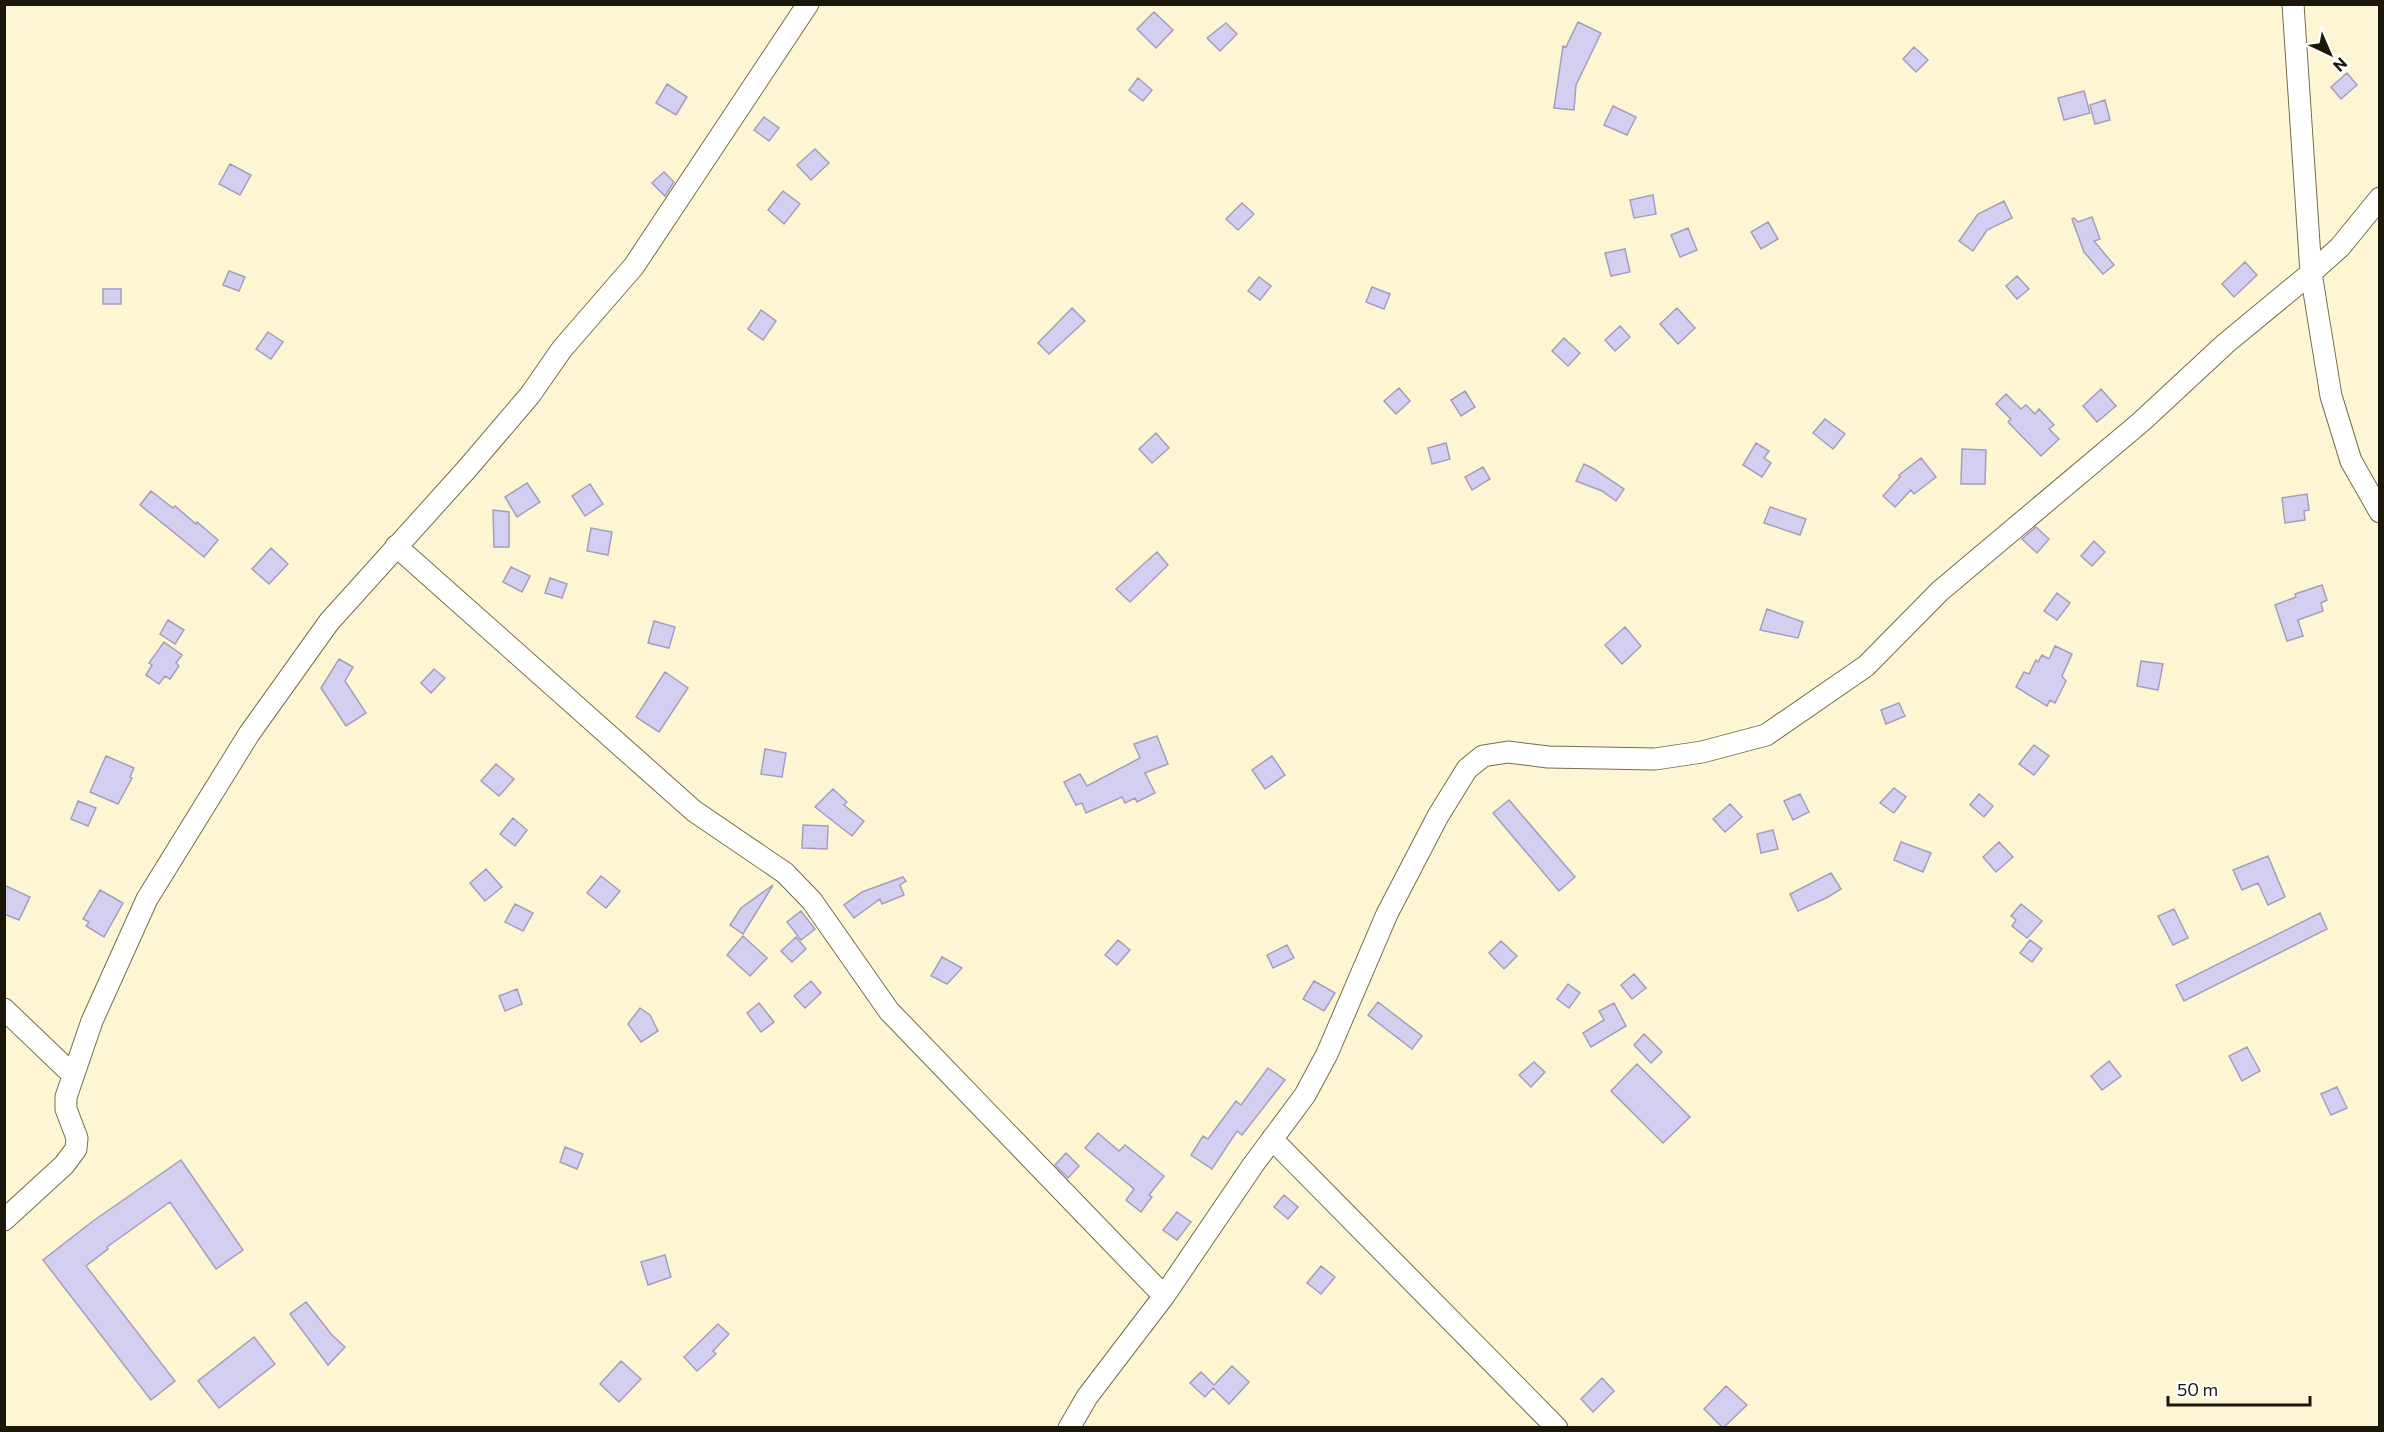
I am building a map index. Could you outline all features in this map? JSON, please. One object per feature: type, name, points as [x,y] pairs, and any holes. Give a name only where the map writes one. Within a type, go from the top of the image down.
[{"type":"street","points":[[4,1220],[64,1165],[76,1149],[77,1138],[66,1109],[66,1097],[92,1021],[147,899],[249,734],[329,622],[509,420],[530,395],[562,349],[634,266],[808,4]]},
{"type":"street","points":[[2293,4],[2311,273],[2331,396],[2350,461],[2379,512]]},
{"type":"street","points":[[1069,1428],[1088,1397],[1164,1296],[1305,1095],[1323,1063],[1387,914],[1438,816],[1467,770],[1483,756],[1508,753],[1548,757],[1655,759],[1702,752],[1766,735],[1866,666],[1940,591],[2141,422],[2225,344],[2340,247],[2379,198]]},
{"type":"street","points":[[396,546],[694,811],[785,873],[812,901],[889,1011],[1164,1296]]},
{"type":"street","points":[[4,1009],[73,1075]]},
{"type":"street","points":[[1272,1139],[1557,1428]]},
{"type":"building","points":[[1154,12],[1173,30],[1156,48],[1137,29]]},
{"type":"building","points":[[1578,22],[1601,33],[1576,85],[1574,110],[1554,108],[1563,46],[1566,47]]},
{"type":"building","points":[[1226,23],[1237,34],[1220,51],[1207,38]]},
{"type":"building","points":[[1914,47],[1928,60],[1916,72],[1903,59]]},
{"type":"building","points":[[2347,73],[2357,85],[2341,99],[2331,87]]},
{"type":"building","points":[[1138,78],[1152,90],[1143,101],[1129,90]]},
{"type":"building","points":[[667,84],[687,97],[676,115],[656,103]]},
{"type":"building","points":[[2084,91],[2090,113],[2064,120],[2058,98]]},
{"type":"building","points":[[2105,100],[2110,120],[2095,124],[2090,105]]},
{"type":"building","points":[[1613,106],[1636,117],[1627,135],[1604,125]]},
{"type":"building","points":[[764,117],[779,128],[769,141],[754,130]]},
{"type":"building","points":[[815,149],[829,163],[811,180],[797,165]]},
{"type":"building","points":[[230,164],[251,175],[240,195],[219,184]]},
{"type":"building","points":[[664,172],[674,182],[665,196],[652,183]]},
{"type":"building","points":[[783,191],[800,204],[784,224],[768,210]]},
{"type":"building","points":[[1653,195],[1656,214],[1634,218],[1630,200]]},
{"type":"building","points":[[2004,201],[2012,218],[1987,230],[1973,251],[1959,241],[1978,214]]},
{"type":"building","points":[[1242,203],[1254,214],[1238,230],[1226,219]]},
{"type":"building","points":[[2092,217],[2100,239],[2094,241],[2114,265],[2103,274],[2084,252],[2072,219],[2078,222]]},
{"type":"building","points":[[1768,222],[1778,239],[1761,249],[1751,232]]},
{"type":"building","points":[[1688,228],[1697,250],[1680,257],[1671,235]]},
{"type":"building","points":[[1625,249],[1630,272],[1611,276],[1605,253]]},
{"type":"building","points":[[2245,262],[2257,275],[2234,297],[2222,284]]},
{"type":"building","points":[[229,271],[245,277],[239,291],[223,285]]},
{"type":"building","points":[[2017,276],[2029,289],[2017,299],[2006,286]]},
{"type":"building","points":[[1259,277],[1271,286],[1260,300],[1248,291]]},
{"type":"building","points":[[1372,287],[1390,294],[1384,309],[1366,302]]},
{"type":"building","points":[[103,289],[121,289],[121,304],[103,304]]},
{"type":"building","points":[[1072,308],[1085,321],[1049,354],[1038,343]]},
{"type":"building","points":[[1677,308],[1695,328],[1678,344],[1660,324]]},
{"type":"building","points":[[761,310],[776,321],[763,340],[748,329]]},
{"type":"building","points":[[1620,326],[1630,337],[1615,351],[1605,340]]},
{"type":"building","points":[[268,332],[283,342],[271,359],[256,349]]},
{"type":"building","points":[[1564,338],[1580,353],[1568,366],[1552,351]]},
{"type":"building","points":[[1399,388],[1410,401],[1396,414],[1384,401]]},
{"type":"building","points":[[2101,389],[2116,406],[2097,422],[2083,406]]},
{"type":"building","points":[[1465,391],[1475,407],[1461,416],[1451,400]]},
{"type":"building","points":[[2006,394],[2021,409],[2026,405],[2035,414],[2039,409],[2054,425],[2049,429],[2059,439],[2041,456],[2008,422],[2011,419],[1996,404]]},
{"type":"building","points":[[1825,419],[1845,434],[1833,449],[1813,433]]},
{"type":"building","points":[[1156,433],[1169,448],[1152,463],[1139,449]]},
{"type":"building","points":[[1446,443],[1450,459],[1432,464],[1428,448]]},
{"type":"building","points":[[1756,443],[1769,451],[1764,458],[1771,463],[1762,477],[1743,465]]},
{"type":"building","points":[[1962,449],[1986,450],[1985,484],[1961,484]]},
{"type":"building","points":[[1921,458],[1936,477],[1914,494],[1911,490],[1895,507],[1883,496],[1900,477],[1899,475]]},
{"type":"building","points":[[1584,464],[1624,489],[1616,501],[1602,491],[1576,481]]},
{"type":"building","points":[[1483,467],[1490,479],[1472,490],[1465,477]]},
{"type":"building","points":[[527,483],[540,502],[517,517],[505,497]]},
{"type":"building","points":[[590,484],[603,504],[585,516],[572,496]]},
{"type":"building","points":[[151,491],[173,508],[175,506],[196,524],[197,522],[218,540],[204,557],[140,505]]},
{"type":"building","points":[[2307,494],[2309,510],[2304,511],[2305,520],[2285,523],[2282,498]]},
{"type":"building","points":[[1770,507],[1806,519],[1800,535],[1764,523]]},
{"type":"building","points":[[493,510],[509,512],[509,547],[494,547]]},
{"type":"building","points":[[2036,527],[2049,539],[2037,553],[2022,539]]},
{"type":"building","points":[[591,528],[612,532],[608,555],[587,551]]},
{"type":"building","points":[[2094,541],[2105,552],[2092,566],[2081,556]]},
{"type":"building","points":[[271,548],[288,564],[269,584],[252,569]]},
{"type":"building","points":[[1157,552],[1168,565],[1130,602],[1116,589]]},
{"type":"building","points":[[511,567],[530,576],[522,592],[503,582]]},
{"type":"building","points":[[550,578],[567,584],[562,598],[545,593]]},
{"type":"building","points":[[2322,585],[2327,600],[2321,603],[2323,611],[2298,620],[2303,636],[2287,641],[2275,605],[2296,597],[2295,594]]},
{"type":"building","points":[[2057,593],[2070,603],[2057,620],[2044,611]]},
{"type":"building","points":[[1767,609],[1803,622],[1798,638],[1760,630]]},
{"type":"building","points":[[168,620],[184,630],[175,644],[160,634]]},
{"type":"building","points":[[654,621],[675,627],[669,648],[648,643]]},
{"type":"building","points":[[1625,627],[1641,646],[1622,664],[1605,645]]},
{"type":"building","points":[[164,642],[182,655],[176,663],[179,666],[170,679],[165,676],[159,684],[146,675],[152,665],[149,663]]},
{"type":"building","points":[[2055,646],[2072,654],[2062,676],[2066,681],[2055,703],[2050,700],[2047,706],[2016,687],[2024,672],[2029,674],[2036,660],[2038,662],[2042,655],[2049,659]]},
{"type":"building","points":[[339,659],[353,667],[345,681],[366,713],[346,726],[321,688]]},
{"type":"building","points":[[2141,661],[2163,664],[2158,690],[2137,686]]},
{"type":"building","points":[[434,669],[445,678],[431,693],[421,683]]},
{"type":"building","points":[[665,672],[688,688],[659,732],[636,717]]},
{"type":"building","points":[[1899,703],[1905,716],[1886,724],[1881,710]]},
{"type":"building","points":[[1157,736],[1168,764],[1145,773],[1155,793],[1137,802],[1135,798],[1125,803],[1122,797],[1086,813],[1082,803],[1076,805],[1064,782],[1080,774],[1087,786],[1140,758],[1134,744]]},
{"type":"building","points":[[2034,745],[2049,756],[2034,775],[2019,764]]},
{"type":"building","points":[[765,749],[786,753],[782,777],[761,774]]},
{"type":"building","points":[[106,756],[134,768],[130,777],[132,778],[118,804],[90,792]]},
{"type":"building","points":[[1272,756],[1285,775],[1265,789],[1252,770]]},
{"type":"building","points":[[496,764],[514,779],[499,796],[481,781]]},
{"type":"building","points":[[1894,788],[1906,797],[1894,813],[1880,803]]},
{"type":"building","points":[[833,789],[847,802],[844,805],[864,821],[852,836],[815,807]]},
{"type":"building","points":[[1800,794],[1809,812],[1793,820],[1784,801]]},
{"type":"building","points":[[1979,794],[1993,806],[1984,817],[1970,805]]},
{"type":"building","points":[[1509,800],[1575,877],[1559,891],[1493,813]]},
{"type":"building","points":[[78,801],[96,808],[88,826],[71,819]]},
{"type":"building","points":[[1730,804],[1742,817],[1725,832],[1713,819]]},
{"type":"building","points":[[513,818],[527,830],[515,846],[500,834]]},
{"type":"building","points":[[803,825],[828,826],[827,849],[802,848]]},
{"type":"building","points":[[1773,830],[1778,849],[1761,853],[1757,834]]},
{"type":"building","points":[[1901,842],[1931,853],[1923,872],[1894,860]]},
{"type":"building","points":[[1999,842],[2013,857],[1996,872],[1983,857]]},
{"type":"building","points":[[2268,856],[2285,897],[2268,905],[2258,883],[2242,890],[2233,870]]},
{"type":"building","points":[[486,869],[502,887],[485,901],[470,883]]},
{"type":"building","points":[[1831,873],[1841,889],[1798,911],[1790,894]]},
{"type":"building","points":[[601,876],[620,891],[606,908],[587,893]]},
{"type":"building","points":[[903,877],[906,881],[900,885],[904,895],[882,904],[880,899],[854,918],[844,905],[862,892]]},
{"type":"building","points":[[4,885],[30,897],[19,920],[4,914]]},
{"type":"building","points":[[773,885],[743,934],[730,925],[741,908]]},
{"type":"building","points":[[100,890],[123,903],[104,937],[86,926],[89,922],[83,919]]},
{"type":"building","points":[[515,904],[533,913],[523,931],[505,922]]},
{"type":"building","points":[[2021,904],[2042,921],[2027,938],[2012,926],[2016,920],[2011,916]]},
{"type":"building","points":[[2174,909],[2188,938],[2173,945],[2158,916]]},
{"type":"building","points":[[801,911],[815,929],[801,940],[787,922]]},
{"type":"building","points":[[2320,913],[2327,929],[2184,1001],[2176,985]]},
{"type":"building","points":[[743,936],[767,958],[750,976],[727,955]]},
{"type":"building","points":[[796,937],[806,949],[792,962],[781,951]]},
{"type":"building","points":[[1118,940],[1130,950],[1117,965],[1105,955]]},
{"type":"building","points":[[2030,940],[2042,949],[2032,962],[2020,953]]},
{"type":"building","points":[[1501,941],[1517,956],[1504,969],[1489,953]]},
{"type":"building","points":[[1287,945],[1294,958],[1273,968],[1267,955]]},
{"type":"building","points":[[942,957],[962,968],[947,984],[931,976]]},
{"type":"building","points":[[1634,974],[1646,988],[1632,999],[1621,985]]},
{"type":"building","points":[[811,981],[821,993],[805,1008],[794,996]]},
{"type":"building","points":[[1314,981],[1335,993],[1324,1011],[1303,999]]},
{"type":"building","points":[[1568,984],[1580,993],[1569,1008],[1557,999]]},
{"type":"building","points":[[517,989],[522,1004],[505,1011],[499,996]]},
{"type":"building","points":[[1378,1002],[1422,1036],[1412,1049],[1368,1015]]},
{"type":"building","points":[[759,1003],[774,1022],[761,1032],[747,1013]]},
{"type":"building","points":[[1614,1003],[1626,1026],[1591,1047],[1583,1033],[1604,1020],[1599,1011]]},
{"type":"building","points":[[640,1008],[650,1015],[658,1031],[641,1042],[628,1024]]},
{"type":"building","points":[[1644,1034],[1662,1052],[1651,1063],[1634,1045]]},
{"type":"building","points":[[2247,1047],[2260,1071],[2242,1081],[2229,1056]]},
{"type":"building","points":[[2109,1061],[2121,1076],[2102,1090],[2091,1076]]},
{"type":"building","points":[[1534,1062],[1545,1072],[1531,1087],[1519,1075]]},
{"type":"building","points":[[1637,1064],[1690,1117],[1663,1143],[1611,1091]]},
{"type":"building","points":[[1268,1068],[1285,1080],[1242,1135],[1237,1131],[1212,1169],[1191,1155],[1203,1136],[1208,1139],[1236,1101],[1241,1105]]},
{"type":"building","points":[[2337,1087],[2347,1108],[2331,1115],[2321,1094]]},
{"type":"building","points":[[1098,1133],[1119,1151],[1125,1145],[1164,1176],[1149,1195],[1152,1197],[1141,1212],[1126,1200],[1134,1189],[1085,1148]]},
{"type":"building","points":[[565,1147],[583,1154],[577,1169],[560,1162]]},
{"type":"building","points":[[1066,1153],[1079,1166],[1068,1178],[1055,1165]]},
{"type":"building","points":[[181,1160],[243,1250],[216,1269],[170,1202],[107,1247],[108,1249],[86,1266],[175,1381],[151,1400],[43,1260],[93,1221]]},
{"type":"building","points":[[1284,1195],[1298,1207],[1288,1219],[1274,1207]]},
{"type":"building","points":[[1177,1212],[1191,1222],[1177,1240],[1163,1230]]},
{"type":"building","points":[[665,1255],[671,1277],[648,1285],[641,1262]]},
{"type":"building","points":[[1321,1266],[1335,1277],[1321,1294],[1307,1283]]},
{"type":"building","points":[[306,1302],[332,1335],[345,1347],[328,1365],[290,1314]]},
{"type":"building","points":[[718,1324],[729,1334],[713,1351],[716,1354],[697,1371],[684,1357]]},
{"type":"building","points":[[254,1337],[275,1364],[219,1408],[198,1381]]},
{"type":"building","points":[[621,1361],[641,1379],[619,1402],[600,1384]]},
{"type":"building","points":[[1232,1366],[1249,1382],[1229,1404],[1213,1388],[1205,1397],[1190,1383],[1201,1372],[1214,1385]]},
{"type":"building","points":[[1602,1378],[1614,1391],[1593,1412],[1581,1399]]},
{"type":"building","points":[[1726,1386],[1747,1405],[1723,1428],[1704,1409]]}]
